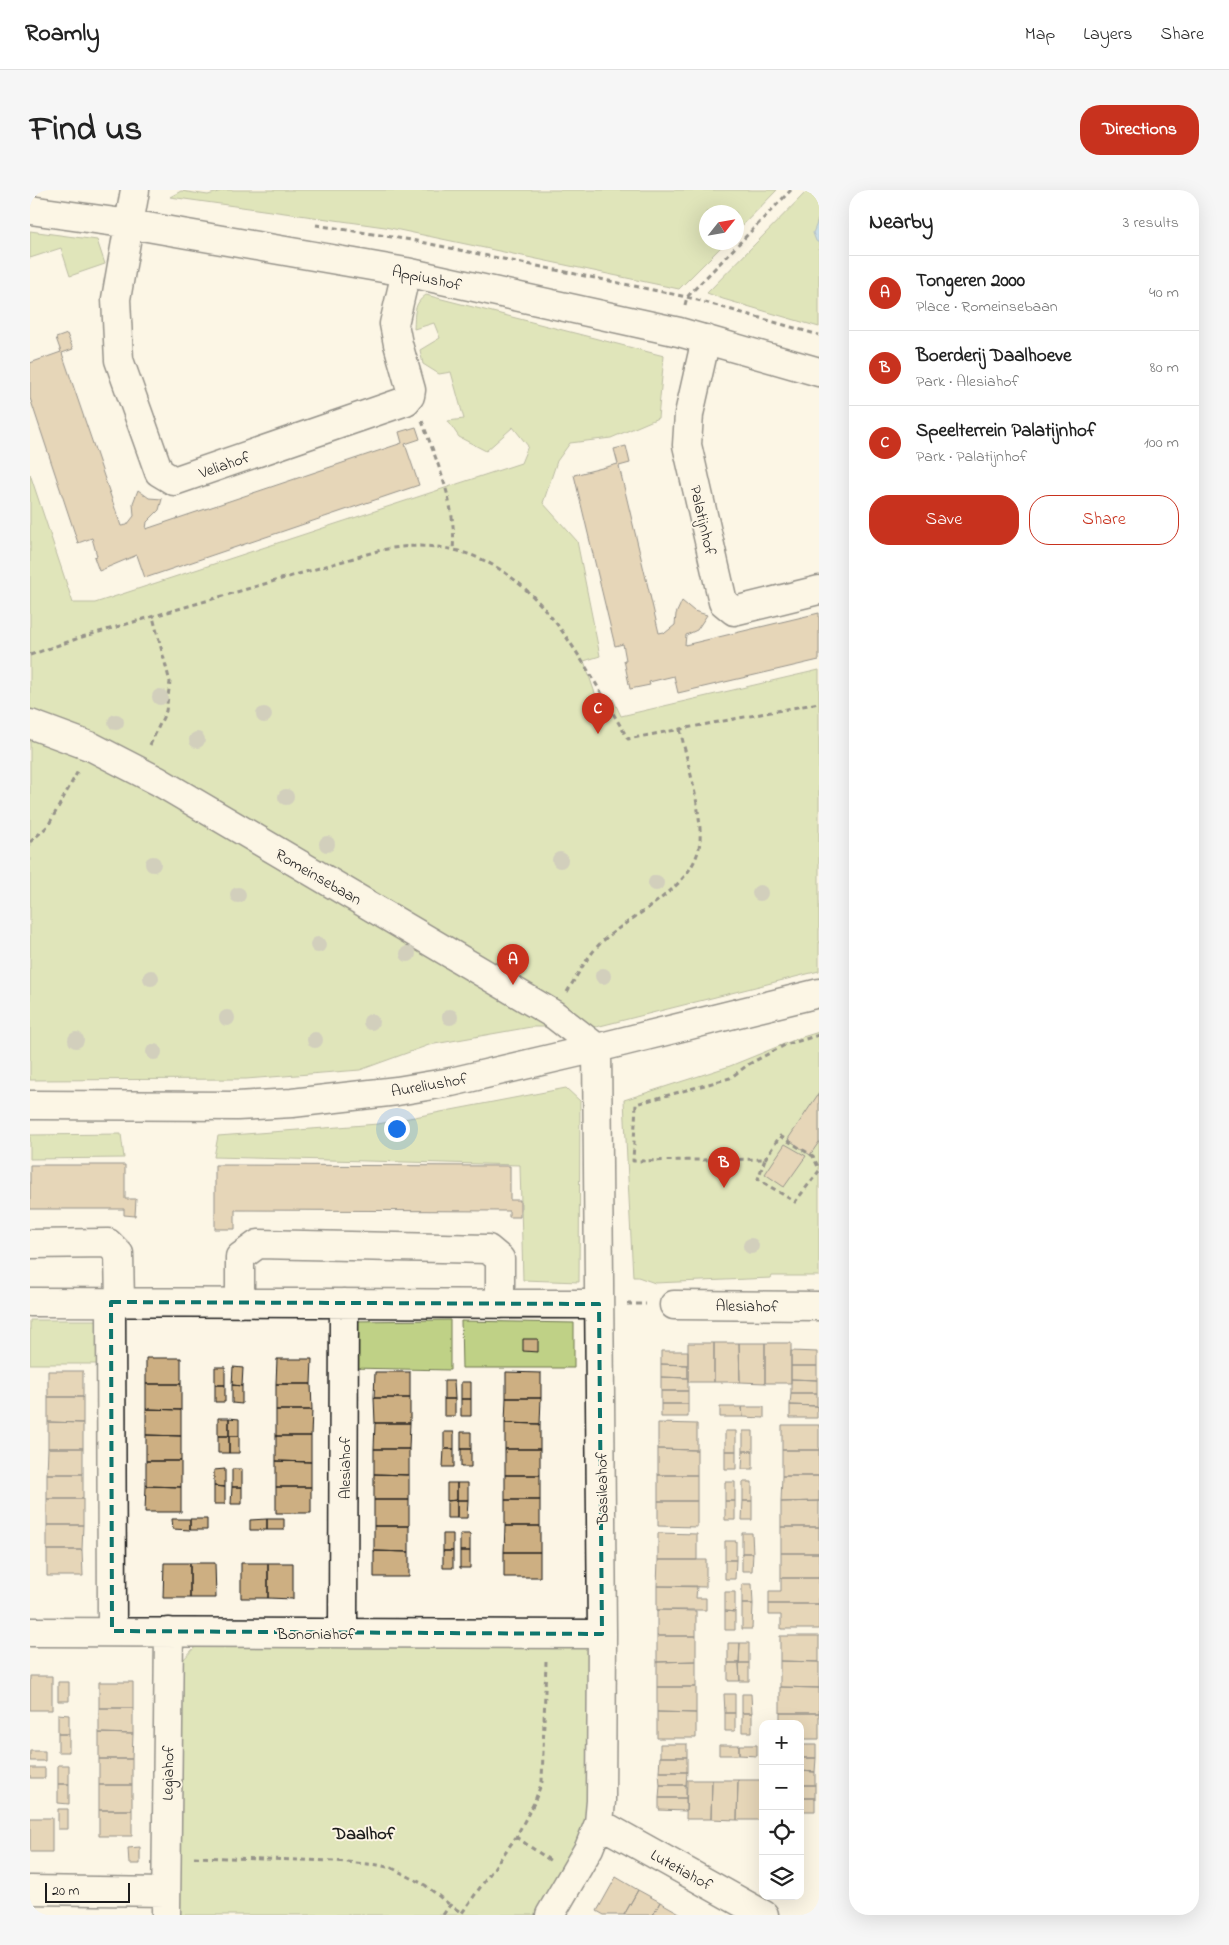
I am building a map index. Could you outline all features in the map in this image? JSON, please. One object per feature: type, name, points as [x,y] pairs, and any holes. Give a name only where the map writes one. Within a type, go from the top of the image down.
[{"type":"street","name":"Veliahof","points":[[135,190],[116,299],[119,360],[159,472],[174,481],[406,401],[410,396],[411,390]]},
{"type":"street","name":"Appiushof","points":[[30,210],[130,224],[406,272],[679,332],[819,372]]},
{"type":"street","points":[[406,272],[394,324],[411,390]]},
{"type":"street","name":"Palatijnhof","points":[[706,339],[689,414],[687,445],[723,602],[734,611],[819,590]]},
{"type":"street","name":"Romeinsebaan","points":[[30,724],[92,747],[158,781],[553,1014],[597,1048]]},
{"type":"street","name":"Aureliushof","points":[[30,1105],[237,1106],[301,1102],[397,1091],[442,1083],[597,1048],[819,993]]},
{"type":"street","name":"Basileahof","points":[[550,1915],[589,1848],[599,1823],[602,1634],[597,1048]]},
{"type":"street","points":[[30,1244],[108,1243],[119,1254],[116,1302],[112,1631]]},
{"type":"street","points":[[240,1303],[240,1257],[258,1244],[488,1248],[500,1259],[500,1304]]},
{"type":"street","points":[[30,1302],[599,1304]]},
{"type":"street","name":"Alesiahof","points":[[343,1633],[344,1303]]},
{"type":"street","name":"Alesiahof","points":[[674,1304],[819,1306]]},
{"type":"street","name":"Bononiahof","points":[[30,1632],[602,1634]]},
{"type":"street","name":"Legiahof","points":[[166,1903],[169,1632]]},
{"type":"street","name":"Lutetiahof","points":[[599,1823],[764,1915]]},
{"type":"street","points":[[30,1890],[166,1903]]},
{"type":"path","points":[[679,332],[687,296],[791,190]]},
{"type":"path","points":[[411,390],[449,499],[454,522],[453,550]]},
{"type":"path","points":[[30,655],[82,637],[381,550],[402,546],[423,546],[453,550],[495,566],[519,582],[537,600],[572,645],[628,739],[819,703]]},
{"type":"path","points":[[137,770],[166,711],[170,682],[153,617]]},
{"type":"path","points":[[553,1014],[586,961],[604,940],[657,901],[684,877],[695,862],[700,842],[700,823],[680,729]]},
{"type":"path","points":[[30,842],[48,826],[92,747]]},
{"type":"path","points":[[765,1159],[633,1161],[636,1104],[730,1078],[749,1064],[784,1045],[819,1034]]},
{"type":"path","points":[[780,1136],[813,1156],[819,1170],[795,1202],[758,1179],[765,1159],[780,1136]]},
{"type":"path","points":[[599,1304],[674,1304]]},
{"type":"path","points":[[166,1857],[335,1861],[378,1865],[392,1868],[425,1885],[462,1913],[516,1837],[534,1803],[542,1782],[546,1634]]},
{"type":"path","points":[[516,1837],[572,1876]]},
{"type":"path","points":[[443,1915],[450,1905]]},
{"type":"highlighted area","points":[[111,1302],[599,1304],[602,1634],[112,1631]]},
{"type":"green space","points":[[225,190],[777,190],[744,224],[744,205],[699,205],[699,250],[718,250],[679,289],[385,227],[170,197],[181,191],[208,195]]},
{"type":"green space","points":[[808,190],[819,190],[819,218],[817,221],[816,240],[819,243],[819,327],[707,293]]},
{"type":"green space","points":[[30,231],[97,240],[105,264],[70,276],[61,248],[30,258]]},
{"type":"green space","points":[[426,295],[664,356],[658,418],[611,438],[570,443],[557,461],[543,503],[577,541],[600,656],[584,661],[599,705],[613,699],[621,716],[819,670],[819,971],[596,1027],[531,1027],[429,1045],[360,1070],[246,1079],[30,1080],[30,474],[73,603],[95,603],[521,463],[528,446],[513,427],[486,451],[459,437],[448,421],[464,419],[451,372],[439,374],[423,364],[420,350],[440,338],[434,323],[414,329],[417,306]]},
{"type":"green space","points":[[819,1032],[819,1276],[772,1276],[771,1278],[655,1283],[633,1277],[624,1100],[730,1066],[799,1038]]},
{"type":"green space","points":[[566,1088],[580,1101],[579,1282],[523,1280],[520,1165],[214,1157],[218,1136],[378,1124]]},
{"type":"green space","points":[[121,1134],[124,1158],[30,1159],[30,1135]]},
{"type":"green space","points":[[30,1320],[107,1320],[111,1364],[30,1364]]},
{"type":"green space","points":[[450,1320],[450,1370],[350,1368],[347,1321]]},
{"type":"green space","points":[[461,1321],[574,1323],[574,1368],[462,1368]]},
{"type":"green space","points":[[591,1640],[588,1805],[583,1830],[573,1855],[537,1915],[180,1915],[183,1660],[194,1648],[208,1644]]},
{"type":"water","points":[[819,218],[819,243],[816,241],[813,233]]},
{"type":"building","points":[[67,334],[73,349],[62,353],[121,526],[127,525],[134,516],[133,503],[138,490],[149,498],[162,499],[159,510],[147,522],[146,529],[402,443],[399,432],[416,427],[420,439],[405,444],[419,485],[145,578],[137,555],[99,571],[94,557],[97,556],[92,538],[78,543],[30,398],[30,363],[61,352],[56,338]]},
{"type":"building","points":[[626,446],[630,463],[619,466],[659,633],[665,633],[675,625],[676,614],[682,601],[694,611],[707,615],[697,630],[686,635],[685,645],[819,613],[819,660],[678,693],[674,676],[649,682],[650,685],[630,689],[623,644],[615,646],[574,475],[618,464],[614,449]]},
{"type":"building","points":[[819,1093],[819,1142],[810,1155],[788,1139]]},
{"type":"building","points":[[785,1144],[806,1156],[784,1187],[765,1174]]},
{"type":"building","points":[[30,1165],[125,1165],[125,1199],[136,1199],[135,1216],[124,1215],[124,1209],[30,1209]]},
{"type":"building","points":[[215,1165],[510,1166],[510,1200],[520,1200],[520,1217],[509,1217],[509,1211],[235,1210],[235,1229],[215,1229]]},
{"type":"building","points":[[523,1339],[538,1339],[538,1352],[523,1351]]},
{"type":"building","points":[[688,1343],[714,1343],[714,1382],[688,1382]]},
{"type":"building","points":[[714,1343],[739,1343],[740,1382],[714,1382]]},
{"type":"building","points":[[739,1343],[765,1343],[765,1383],[740,1382]]},
{"type":"building","points":[[765,1343],[791,1343],[791,1383],[765,1383]]},
{"type":"building","points":[[661,1351],[688,1351],[688,1365],[661,1364]]},
{"type":"building","points":[[791,1351],[817,1352],[817,1366],[791,1366]]},
{"type":"building","points":[[146,1358],[181,1358],[181,1384],[146,1384]]},
{"type":"building","points":[[277,1359],[312,1359],[311,1384],[276,1384]]},
{"type":"building","points":[[661,1364],[688,1365],[688,1378],[661,1377]]},
{"type":"building","points":[[791,1366],[817,1366],[817,1380],[791,1379]]},
{"type":"building","points":[[215,1367],[225,1367],[225,1385],[215,1385]]},
{"type":"building","points":[[233,1367],[243,1368],[242,1386],[232,1385]]},
{"type":"building","points":[[48,1371],[83,1371],[83,1397],[48,1397]]},
{"type":"building","points":[[375,1372],[410,1372],[410,1398],[374,1398]]},
{"type":"building","points":[[506,1372],[541,1373],[541,1398],[506,1398]]},
{"type":"building","points":[[661,1377],[688,1378],[688,1391],[661,1391]]},
{"type":"building","points":[[791,1379],[817,1380],[817,1393],[791,1393]]},
{"type":"building","points":[[444,1381],[454,1381],[455,1399],[444,1399]]},
{"type":"building","points":[[461,1382],[471,1382],[471,1399],[461,1399]]},
{"type":"building","points":[[146,1384],[181,1384],[181,1410],[146,1409]]},
{"type":"building","points":[[276,1384],[311,1384],[312,1410],[276,1410]]},
{"type":"building","points":[[215,1385],[225,1385],[225,1402],[215,1402]]},
{"type":"building","points":[[232,1385],[242,1386],[242,1404],[232,1403]]},
{"type":"building","points":[[661,1391],[688,1391],[688,1404],[661,1404]]},
{"type":"building","points":[[791,1393],[817,1393],[817,1406],[790,1405]]},
{"type":"building","points":[[48,1397],[83,1397],[83,1423],[48,1422]]},
{"type":"building","points":[[374,1398],[410,1398],[410,1423],[375,1423]]},
{"type":"building","points":[[506,1398],[541,1398],[540,1424],[505,1423]]},
{"type":"building","points":[[444,1399],[455,1399],[455,1416],[444,1416]]},
{"type":"building","points":[[461,1399],[471,1399],[471,1416],[461,1416]]},
{"type":"building","points":[[661,1404],[688,1404],[688,1417],[661,1417]]},
{"type":"building","points":[[790,1405],[817,1406],[817,1418],[790,1418]]},
{"type":"building","points":[[720,1407],[742,1407],[743,1417],[720,1417]]},
{"type":"building","points":[[742,1407],[764,1407],[764,1418],[743,1417]]},
{"type":"building","points":[[146,1409],[181,1410],[181,1436],[146,1435]]},
{"type":"building","points":[[276,1410],[312,1410],[311,1436],[276,1436]]},
{"type":"building","points":[[218,1418],[229,1418],[229,1436],[218,1436]]},
{"type":"building","points":[[229,1418],[239,1419],[239,1436],[229,1436]]},
{"type":"building","points":[[48,1422],[83,1423],[83,1448],[48,1448]]},
{"type":"building","points":[[375,1423],[410,1423],[409,1449],[374,1449]]},
{"type":"building","points":[[505,1423],[540,1424],[540,1449],[505,1449]]},
{"type":"building","points":[[658,1423],[697,1424],[697,1450],[658,1449]]},
{"type":"building","points":[[782,1425],[819,1425],[819,1450],[782,1450]]},
{"type":"building","points":[[725,1431],[736,1431],[736,1451],[725,1451]]},
{"type":"building","points":[[743,1431],[753,1431],[753,1451],[743,1451]]},
{"type":"building","points":[[444,1432],[454,1432],[454,1449],[444,1449]]},
{"type":"building","points":[[461,1432],[471,1432],[471,1449],[461,1449]]},
{"type":"building","points":[[146,1435],[181,1436],[181,1461],[146,1461]]},
{"type":"building","points":[[218,1436],[229,1436],[229,1453],[218,1453]]},
{"type":"building","points":[[229,1436],[239,1436],[239,1453],[229,1453]]},
{"type":"building","points":[[276,1436],[311,1436],[311,1462],[276,1461]]},
{"type":"building","points":[[48,1448],[83,1448],[83,1474],[47,1474]]},
{"type":"building","points":[[374,1449],[409,1449],[409,1475],[374,1474]]},
{"type":"building","points":[[444,1449],[454,1449],[454,1467],[443,1467]]},
{"type":"building","points":[[461,1449],[471,1449],[471,1467],[461,1467]]},
{"type":"building","points":[[505,1449],[540,1449],[540,1475],[505,1475]]},
{"type":"building","points":[[658,1449],[697,1450],[697,1475],[658,1475]]},
{"type":"building","points":[[782,1450],[819,1450],[819,1476],[782,1476]]},
{"type":"building","points":[[725,1451],[736,1451],[736,1469],[725,1469]]},
{"type":"building","points":[[743,1451],[753,1451],[753,1469],[742,1469]]},
{"type":"building","points":[[146,1461],[181,1461],[181,1487],[146,1486]]},
{"type":"building","points":[[276,1461],[311,1462],[311,1487],[276,1487]]},
{"type":"building","points":[[225,1469],[225,1487],[214,1486],[214,1470]]},
{"type":"building","points":[[232,1469],[242,1469],[242,1487],[232,1487]]},
{"type":"building","points":[[47,1474],[83,1474],[83,1499],[47,1499]]},
{"type":"building","points":[[374,1474],[409,1475],[409,1500],[374,1500]]},
{"type":"building","points":[[505,1475],[540,1475],[540,1500],[505,1500]]},
{"type":"building","points":[[658,1475],[697,1475],[697,1501],[658,1501]]},
{"type":"building","points":[[782,1476],[819,1476],[819,1501],[781,1502]]},
{"type":"building","points":[[725,1482],[735,1482],[735,1501],[725,1501]]},
{"type":"building","points":[[743,1482],[752,1482],[752,1501],[743,1501]]},
{"type":"building","points":[[447,1483],[457,1483],[457,1500],[447,1501]]},
{"type":"building","points":[[457,1483],[468,1483],[468,1500],[457,1500]]},
{"type":"building","points":[[146,1486],[181,1487],[181,1512],[145,1512]]},
{"type":"building","points":[[214,1486],[225,1487],[225,1504],[214,1504]]},
{"type":"building","points":[[232,1487],[242,1487],[242,1504],[231,1504]]},
{"type":"building","points":[[276,1487],[311,1487],[311,1513],[276,1513]]},
{"type":"building","points":[[47,1499],[83,1499],[83,1525],[47,1525]]},
{"type":"building","points":[[374,1500],[409,1500],[409,1526],[374,1526]]},
{"type":"building","points":[[457,1500],[457,1518],[447,1518],[447,1501]]},
{"type":"building","points":[[457,1500],[468,1500],[467,1518],[457,1518]]},
{"type":"building","points":[[505,1500],[540,1500],[540,1526],[505,1526]]},
{"type":"building","points":[[658,1501],[697,1501],[697,1527],[658,1526]]},
{"type":"building","points":[[725,1501],[735,1501],[735,1520],[725,1520]]},
{"type":"building","points":[[743,1501],[752,1501],[752,1520],[742,1520]]},
{"type":"building","points":[[819,1501],[819,1527],[781,1527],[781,1502]]},
{"type":"building","points":[[172,1519],[190,1519],[190,1530],[173,1529]]},
{"type":"building","points":[[190,1519],[207,1519],[207,1530],[190,1530]]},
{"type":"building","points":[[267,1519],[284,1519],[284,1530],[267,1530]]},
{"type":"building","points":[[267,1519],[267,1530],[250,1530],[250,1520]]},
{"type":"building","points":[[47,1525],[83,1525],[82,1550],[47,1550]]},
{"type":"building","points":[[374,1526],[409,1526],[409,1552],[374,1551]]},
{"type":"building","points":[[505,1526],[540,1526],[540,1552],[504,1552]]},
{"type":"building","points":[[781,1527],[819,1527],[819,1553],[781,1553]]},
{"type":"building","points":[[658,1533],[697,1534],[697,1560],[658,1560]]},
{"type":"building","points":[[742,1533],[752,1533],[753,1553],[742,1553]]},
{"type":"building","points":[[443,1534],[453,1534],[453,1551],[443,1551]]},
{"type":"building","points":[[460,1534],[470,1534],[470,1551],[460,1551]]},
{"type":"building","points":[[725,1541],[736,1541],[736,1560],[725,1560]]},
{"type":"building","points":[[47,1550],[82,1550],[83,1576],[47,1576]]},
{"type":"building","points":[[374,1551],[409,1552],[409,1577],[374,1577]]},
{"type":"building","points":[[443,1551],[453,1551],[453,1568],[443,1568]]},
{"type":"building","points":[[460,1551],[470,1551],[470,1568],[460,1568]]},
{"type":"building","points":[[504,1552],[540,1552],[540,1577],[504,1577]]},
{"type":"building","points":[[742,1553],[753,1553],[752,1571],[742,1571]]},
{"type":"building","points":[[781,1553],[819,1553],[819,1578],[781,1578]]},
{"type":"building","points":[[658,1560],[706,1560],[706,1587],[657,1586]]},
{"type":"building","points":[[725,1560],[736,1560],[735,1579],[725,1579]]},
{"type":"building","points":[[164,1563],[190,1563],[190,1598],[163,1598]]},
{"type":"building","points":[[190,1563],[215,1563],[216,1598],[190,1598]]},
{"type":"building","points":[[241,1563],[268,1563],[268,1598],[241,1598]]},
{"type":"building","points":[[268,1563],[293,1563],[293,1599],[268,1598]]},
{"type":"building","points":[[781,1578],[819,1578],[819,1604],[769,1604],[769,1591],[781,1591]]},
{"type":"building","points":[[742,1584],[752,1584],[753,1604],[742,1604]]},
{"type":"building","points":[[657,1586],[697,1586],[696,1598],[706,1598],[706,1610],[657,1610]]},
{"type":"building","points":[[725,1592],[735,1592],[735,1612],[725,1611]]},
{"type":"building","points":[[742,1604],[753,1604],[752,1629],[742,1629]]},
{"type":"building","points":[[769,1604],[819,1604],[819,1629],[781,1629],[781,1615],[769,1615]]},
{"type":"building","points":[[657,1610],[696,1611],[696,1636],[657,1636]]},
{"type":"building","points":[[725,1611],[735,1612],[735,1630],[725,1630]]},
{"type":"building","points":[[657,1636],[696,1636],[696,1661],[657,1662]]},
{"type":"building","points":[[780,1636],[819,1636],[819,1662],[780,1661]]},
{"type":"building","points":[[728,1643],[740,1643],[739,1663],[728,1663]]},
{"type":"building","points":[[740,1643],[749,1643],[749,1663],[739,1663]]},
{"type":"building","points":[[696,1661],[696,1687],[657,1687],[657,1662]]},
{"type":"building","points":[[780,1661],[819,1662],[819,1688],[780,1687]]},
{"type":"building","points":[[728,1663],[739,1663],[740,1681],[728,1681]]},
{"type":"building","points":[[739,1663],[749,1663],[749,1681],[740,1681]]},
{"type":"building","points":[[30,1676],[52,1676],[52,1710],[30,1710]]},
{"type":"building","points":[[58,1682],[69,1682],[69,1701],[58,1701]]},
{"type":"building","points":[[99,1682],[133,1682],[133,1708],[99,1708]]},
{"type":"building","points":[[657,1687],[696,1687],[696,1713],[657,1712]]},
{"type":"building","points":[[780,1687],[819,1688],[819,1713],[780,1713]]},
{"type":"building","points":[[724,1694],[735,1694],[735,1713],[725,1713]]},
{"type":"building","points":[[742,1694],[751,1694],[752,1713],[742,1713]]},
{"type":"building","points":[[99,1708],[133,1708],[133,1734],[99,1733]]},
{"type":"building","points":[[657,1712],[696,1713],[696,1738],[657,1738]]},
{"type":"building","points":[[725,1713],[735,1713],[735,1731],[725,1731]]},
{"type":"building","points":[[742,1713],[752,1713],[752,1732],[742,1732]]},
{"type":"building","points":[[780,1713],[819,1713],[819,1739],[804,1739],[804,1720],[780,1720]]},
{"type":"building","points":[[58,1714],[69,1715],[69,1734],[58,1734]]},
{"type":"building","points":[[99,1733],[133,1734],[132,1759],[99,1759]]},
{"type":"building","points":[[58,1734],[69,1734],[69,1752],[58,1752]]},
{"type":"building","points":[[660,1744],[687,1744],[687,1757],[660,1757]]},
{"type":"building","points":[[719,1745],[739,1745],[739,1755],[719,1755]]},
{"type":"building","points":[[739,1745],[757,1745],[757,1756],[739,1755]]},
{"type":"building","points":[[804,1745],[816,1745],[816,1758],[804,1758]]},
{"type":"building","points":[[30,1751],[45,1751],[45,1761],[30,1761]]},
{"type":"building","points":[[660,1757],[687,1757],[687,1772],[659,1772]]},
{"type":"building","points":[[804,1758],[816,1758],[815,1772],[804,1771]]},
{"type":"building","points":[[99,1759],[132,1759],[132,1785],[99,1785]]},
{"type":"building","points":[[58,1765],[69,1765],[69,1784],[58,1784]]},
{"type":"building","points":[[30,1768],[45,1768],[45,1778],[30,1778]]},
{"type":"building","points":[[804,1771],[815,1772],[815,1785],[804,1785]]},
{"type":"building","points":[[659,1772],[687,1772],[686,1785],[660,1785]]},
{"type":"building","points":[[687,1780],[712,1780],[711,1819],[686,1819]]},
{"type":"building","points":[[712,1780],[738,1780],[737,1820],[711,1819]]},
{"type":"building","points":[[738,1780],[759,1780],[759,1820],[737,1820]]},
{"type":"building","points":[[58,1784],[69,1784],[69,1804],[58,1803]]},
{"type":"building","points":[[99,1785],[132,1785],[132,1810],[99,1810]]},
{"type":"building","points":[[660,1785],[686,1785],[686,1798],[659,1798]]},
{"type":"building","points":[[804,1785],[815,1785],[815,1798],[804,1798]]},
{"type":"building","points":[[659,1798],[686,1798],[686,1811],[659,1810]]},
{"type":"building","points":[[804,1798],[815,1798],[815,1811],[804,1811]]},
{"type":"building","points":[[58,1809],[68,1809],[68,1829],[58,1829]]},
{"type":"building","points":[[99,1810],[132,1810],[132,1836],[99,1836]]},
{"type":"building","points":[[30,1818],[52,1818],[52,1852],[30,1852]]},
{"type":"building","points":[[140,1847],[140,1864],[129,1864],[128,1848]]},
{"type":"building","points":[[616,1877],[638,1890],[624,1915],[604,1915],[597,1911]]},
{"type":"building","points":[[638,1890],[660,1902],[653,1915],[624,1915]]},
{"type":"building","points":[[660,1902],[683,1915],[653,1915]]},
{"type":"place","name":"Speelterrein Palatijnhof","points":[[598,734]]},
{"type":"place","name":"Tongeren 2000","points":[[513,985]]},
{"type":"place","name":"Boerderij Daalhoeve","points":[[724,1188]]},
{"type":"district","name":"Daalhof","points":[[364,1833]]}]
